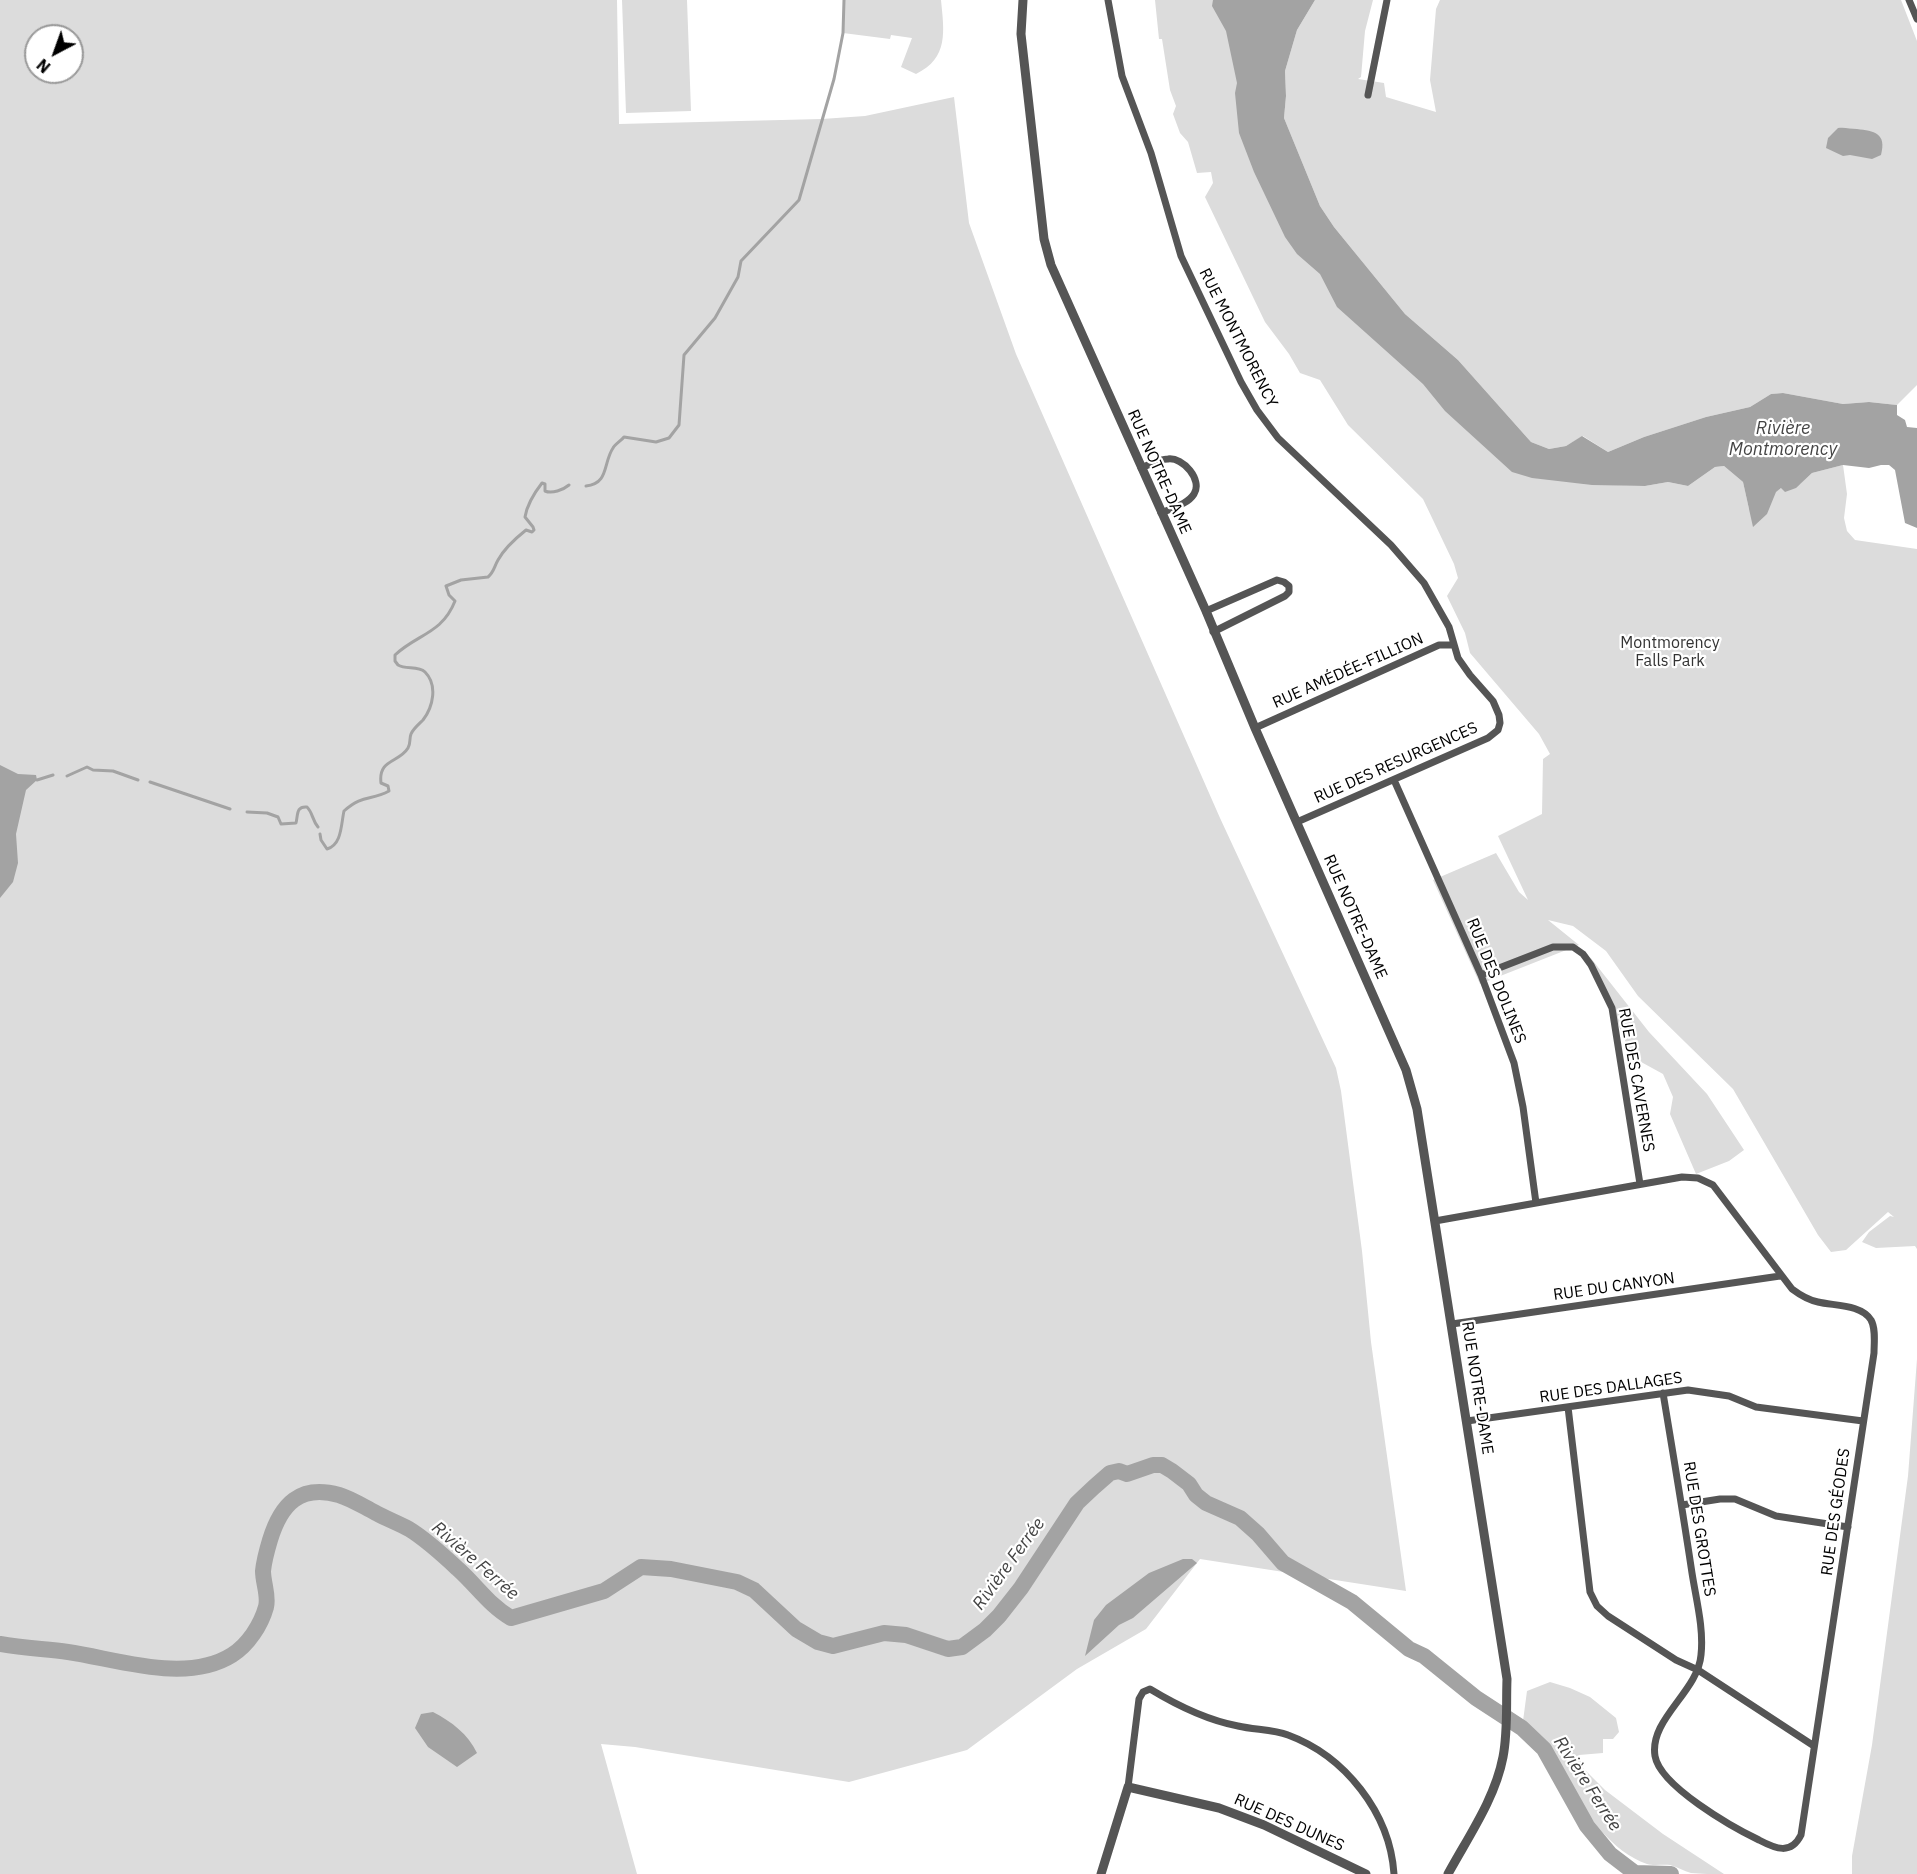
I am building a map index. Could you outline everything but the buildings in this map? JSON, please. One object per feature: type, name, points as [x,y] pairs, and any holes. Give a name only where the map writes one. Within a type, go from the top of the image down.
[{"type":"street","name":"RUE NOTRE-DAME","points":[[1023,0],[1021,34],[1044,239],[1051,265],[1206,611],[1213,632],[1406,1070],[1417,1109],[1507,1679],[1503,1758],[1489,1798],[1448,1874]]},
{"type":"street","name":"RUE MONTMORENCY","points":[[1108,0],[1122,76],[1151,153],[1181,256],[1241,382],[1257,410],[1278,438],[1390,545],[1424,583],[1443,614],[1458,658],[1493,701],[1500,723]]},
{"type":"street","points":[[1368,95],[1387,0]]},
{"type":"street","points":[[1909,0],[1917,19]]},
{"type":"street","points":[[1141,468],[1166,459],[1175,459],[1187,466],[1193,475],[1196,485],[1194,494],[1185,502],[1161,513]]},
{"type":"street","points":[[1206,611],[1277,580],[1290,586],[1285,597],[1213,632]]},
{"type":"street","name":"RUE AMÉDÉE-FILLION","points":[[1255,728],[1439,645],[1454,645]]},
{"type":"street","name":"RUE DES RESURGENCES","points":[[1297,822],[1488,738],[1498,730],[1500,723]]},
{"type":"street","name":"RUE DES DOLINES","points":[[1394,780],[1481,975],[1514,1063],[1524,1107],[1536,1203]]},
{"type":"street","name":"RUE DES CAVERNES","points":[[1481,975],[1553,947],[1573,947],[1583,954],[1591,965],[1612,1008],[1640,1184]]},
{"type":"street","name":"RUE DES GÉODES","points":[[1436,1221],[1682,1177],[1698,1178],[1713,1185],[1792,1289],[1816,1302],[1850,1308],[1870,1318],[1874,1327],[1874,1353],[1801,1835],[1797,1843],[1789,1848],[1780,1849],[1760,1841],[1709,1811],[1675,1786],[1655,1757],[1655,1743],[1660,1729],[1693,1682],[1698,1670]]},
{"type":"street","name":"RUE DU CANYON","points":[[1452,1324],[1780,1276]]},
{"type":"street","name":"RUE DES DALLAGES","points":[[1467,1421],[1688,1390],[1730,1396],[1756,1407],[1863,1421]]},
{"type":"street","name":"RUE DES GROTTES","points":[[1663,1393],[1701,1634],[1698,1670]]},
{"type":"street","points":[[1568,1407],[1590,1593],[1597,1606],[1608,1617],[1677,1660],[1698,1670],[1814,1746]]},
{"type":"street","points":[[1682,1505],[1735,1499],[1776,1516],[1848,1527]]},
{"type":"street","points":[[1101,1874],[1128,1787],[1139,1699],[1143,1692],[1150,1689],[1202,1717],[1237,1726],[1286,1734],[1319,1749],[1350,1776],[1374,1809],[1387,1838],[1393,1858],[1394,1874]]},
{"type":"street","name":"RUE DES DUNES","points":[[1128,1787],[1219,1808],[1264,1825],[1366,1874]]},
{"type":"green space","points":[[0,0],[617,0],[619,124],[865,116],[954,97],[969,223],[1016,354],[1220,818],[1336,1068],[1341,1091],[1362,1251],[1371,1342],[1406,1591],[1200,1559],[1146,1629],[1077,1669],[967,1750],[849,1782],[635,1747],[601,1744],[637,1874],[0,1874]]},
{"type":"green space","points":[[622,0],[687,0],[691,111],[626,113]]},
{"type":"green space","points":[[844,0],[941,0],[943,33],[939,52],[927,67],[916,74],[901,67],[912,38],[891,35],[890,39],[843,33]]},
{"type":"green space","name":"Montmorency Falls Park","points":[[1155,0],[1225,0],[1341,293],[1584,484],[1645,486],[1668,482],[1688,486],[1715,467],[1724,466],[1743,482],[1749,509],[1781,488],[1800,484],[1812,473],[1843,465],[1847,494],[1844,518],[1847,531],[1855,540],[1917,549],[1917,1249],[1915,1246],[1876,1248],[1862,1242],[1869,1232],[1890,1216],[1894,1217],[1888,1212],[1846,1250],[1831,1252],[1818,1235],[1733,1089],[1638,996],[1606,951],[1573,926],[1548,920],[1579,945],[1480,984],[1433,880],[1496,853],[1519,892],[1528,900],[1498,836],[1542,814],[1543,759],[1550,754],[1539,734],[1470,653],[1465,633],[1447,596],[1458,578],[1454,564],[1423,499],[1348,425],[1320,380],[1300,373],[1265,322],[1205,197],[1213,183],[1211,172],[1197,173],[1188,142],[1180,133],[1173,114],[1176,106],[1170,90],[1162,39],[1159,39]]},
{"type":"green space","points":[[1315,0],[1373,0],[1365,31],[1361,77],[1358,79],[1384,83],[1386,97],[1436,112],[1430,80],[1436,9],[1440,0],[1901,0],[1917,41],[1917,385],[1897,405],[1869,402],[1843,404],[1783,393],[1771,394],[1750,407],[1706,417],[1644,437],[1608,452],[1583,436],[1566,446],[1549,449],[1531,442],[1458,360],[1405,314],[1334,227],[1320,206],[1284,118],[1285,71],[1297,30]]},
{"type":"green space","points":[[1590,957],[1649,1032],[1707,1094],[1744,1150],[1729,1161],[1696,1174],[1670,1114],[1673,1097],[1663,1074],[1632,1057]]},
{"type":"green space","points":[[1917,1359],[1917,1874],[1852,1874],[1852,1856],[1872,1745],[1908,1476]]},
{"type":"green space","points":[[1550,1682],[1590,1697],[1616,1718],[1619,1732],[1613,1739],[1603,1739],[1603,1753],[1579,1755],[1583,1768],[1605,1790],[1663,1834],[1724,1874],[1691,1873],[1670,1865],[1647,1864],[1622,1851],[1601,1831],[1575,1795],[1545,1742],[1523,1721],[1527,1691]]},
{"type":"water","name":"Rivière Montmorency","points":[[1213,0],[1315,0],[1297,30],[1285,71],[1284,118],[1320,206],[1334,227],[1405,314],[1458,360],[1531,442],[1549,449],[1566,446],[1582,436],[1608,452],[1644,437],[1706,417],[1750,407],[1771,394],[1783,393],[1843,404],[1869,402],[1897,405],[1897,415],[1905,420],[1907,427],[1917,428],[1917,528],[1905,523],[1895,470],[1889,465],[1869,468],[1843,465],[1812,473],[1796,488],[1785,492],[1781,488],[1776,492],[1767,514],[1753,527],[1743,482],[1724,466],[1715,467],[1688,486],[1668,482],[1645,486],[1592,485],[1532,478],[1512,472],[1445,411],[1423,384],[1337,307],[1320,274],[1297,254],[1285,237],[1254,172],[1239,133],[1235,93],[1237,83],[1226,31],[1212,6]]},
{"type":"water","points":[[1838,128],[1878,134],[1882,142],[1881,155],[1872,159],[1843,156],[1826,148],[1828,138]]},
{"type":"water","points":[[0,765],[18,774],[36,775],[37,780],[26,790],[16,834],[18,863],[13,882],[0,898]]},
{"type":"water","points":[[1183,1559],[1192,1559],[1197,1563],[1133,1618],[1119,1625],[1085,1656],[1094,1620],[1106,1605],[1149,1573]]},
{"type":"water","points":[[433,1712],[459,1729],[477,1753],[457,1767],[428,1747],[415,1728],[421,1714]]},
{"type":"waterway","points":[[586,486],[599,481],[613,448],[624,437],[656,442],[669,438],[679,425],[684,355],[715,318],[738,277],[741,261],[799,200],[834,79],[843,33],[844,0]]},
{"type":"waterway","points":[[320,834],[327,849],[332,847],[338,839],[344,811],[357,802],[389,791],[388,786],[381,783],[383,770],[408,748],[412,732],[429,709],[433,696],[429,677],[422,670],[398,665],[395,655],[436,627],[450,612],[455,601],[449,595],[446,586],[461,580],[488,577],[510,544],[526,530],[532,532],[534,530],[525,517],[542,483],[545,484],[545,491],[548,492],[557,491],[569,485]]},
{"type":"waterway","points":[[67,776],[87,767],[93,770],[113,771],[138,780]]},
{"type":"waterway","points":[[37,780],[53,775]]},
{"type":"waterway","points":[[150,782],[230,809]]},
{"type":"waterway","points":[[247,812],[267,813],[278,817],[281,824],[296,823],[299,810],[307,807],[318,827]]},
{"type":"waterway","name":"Rivière Ferrée","points":[[0,1644],[68,1652],[129,1664],[173,1669],[194,1668],[232,1655],[248,1640],[264,1614],[267,1598],[263,1576],[264,1563],[280,1516],[286,1507],[303,1495],[325,1492],[349,1499],[416,1533],[447,1558],[496,1608],[511,1618],[604,1591],[641,1567],[671,1569],[737,1582],[754,1590],[796,1629],[818,1642],[833,1646],[884,1633],[906,1635],[948,1649],[962,1647],[999,1616],[1021,1588],[1077,1503],[1094,1487],[1110,1473],[1119,1471],[1127,1474],[1153,1465],[1162,1465],[1189,1484],[1196,1495],[1206,1503],[1240,1518],[1258,1534],[1283,1563],[1352,1602],[1409,1649],[1424,1656],[1476,1698],[1522,1728],[1544,1749],[1587,1826],[1610,1854],[1635,1873],[1671,1874]]}]
